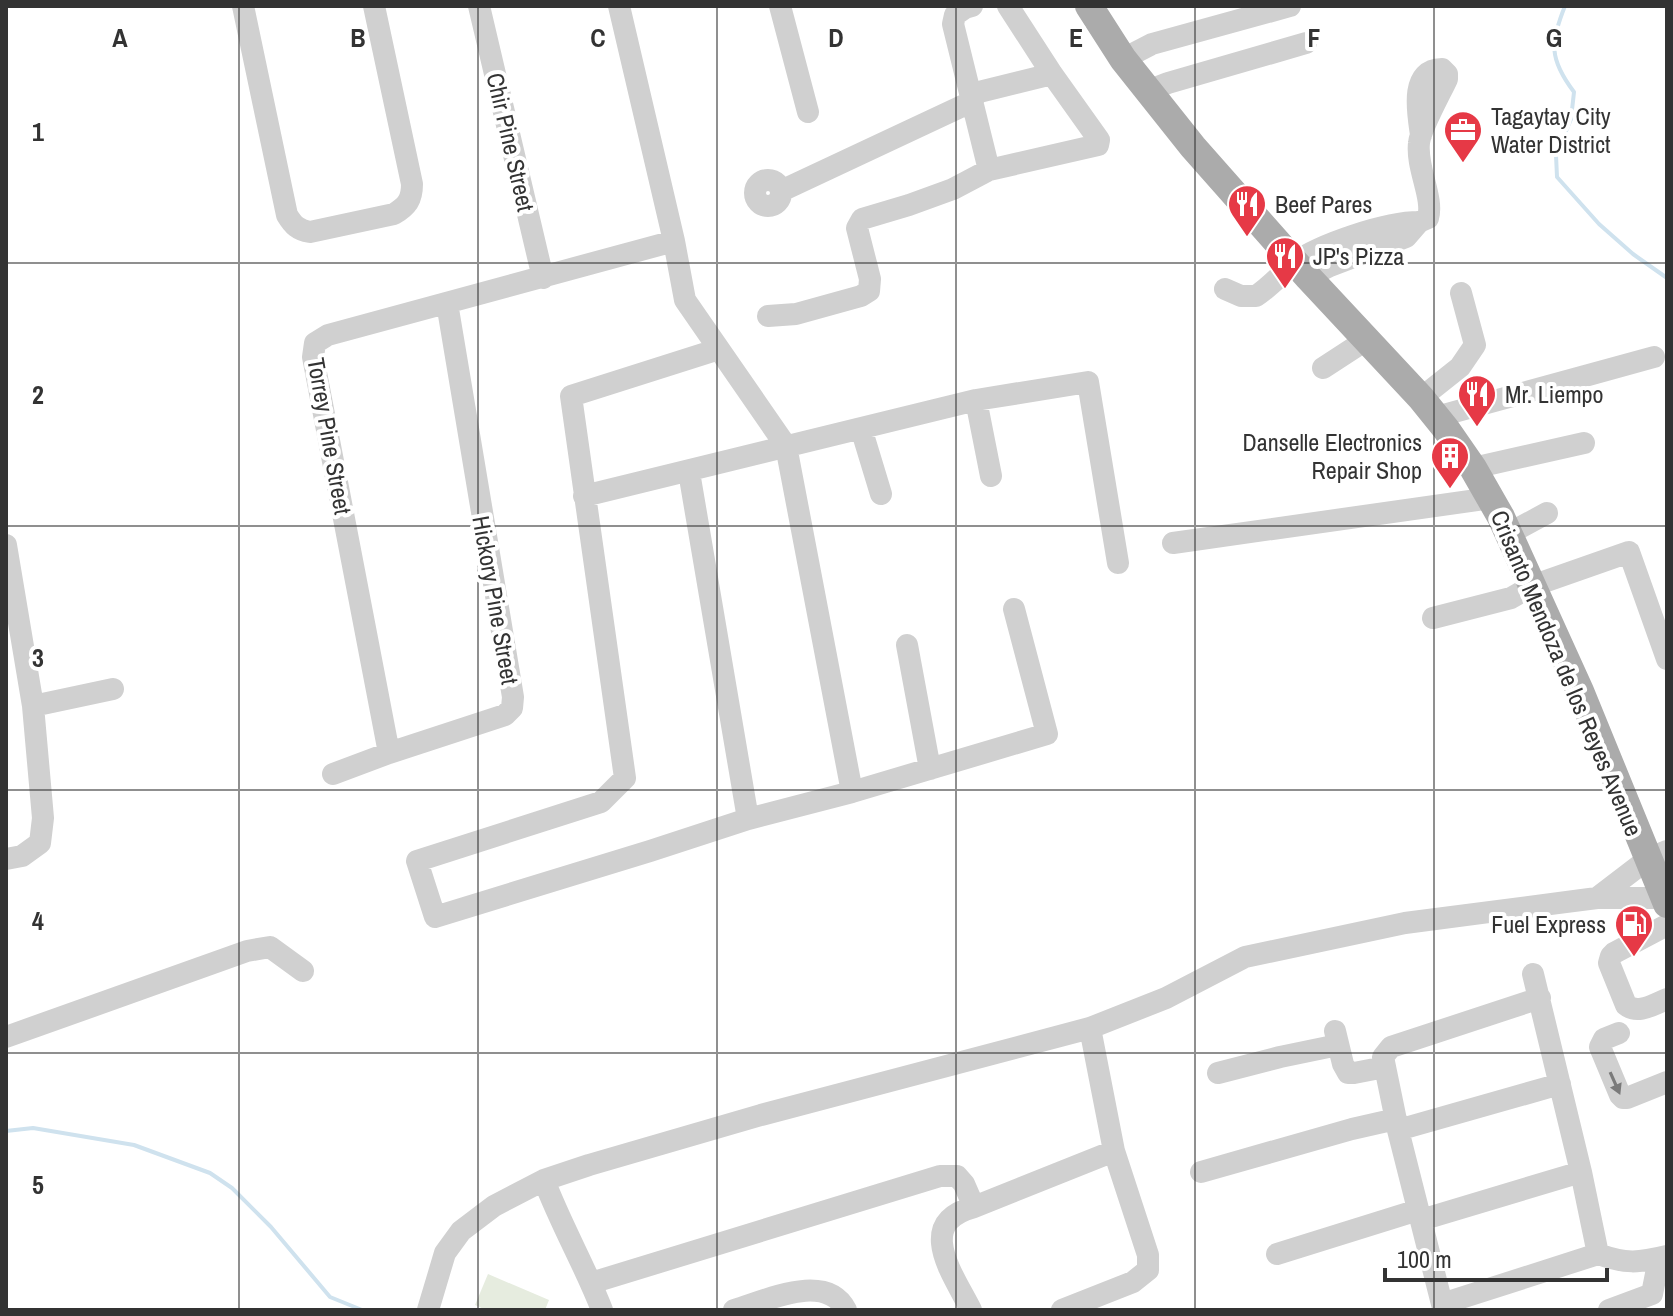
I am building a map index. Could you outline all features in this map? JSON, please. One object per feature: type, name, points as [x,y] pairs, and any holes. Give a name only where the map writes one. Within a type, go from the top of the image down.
[{"type":"main road","name":"Crisanto Mendoza de los Reyes Avenue","points":[[1089,6],[1123,59],[1193,147],[1428,408],[1473,468],[1491,498],[1658,855],[1666,909]]},
{"type":"street","points":[[243,6],[287,215],[293,225],[310,232],[394,214],[404,208],[412,194],[374,6]]},
{"type":"street","name":"Chir Pine Street","points":[[479,6],[543,278]]},
{"type":"street","points":[[619,6],[685,300],[786,446],[852,792]]},
{"type":"street","points":[[780,6],[808,112]]},
{"type":"street","points":[[972,6],[955,15],[953,24],[989,170]]},
{"type":"street","points":[[768,316],[796,314],[869,291],[870,279],[857,228],[862,219],[953,189],[989,170],[1098,145],[1099,140],[1008,6]]},
{"type":"street","points":[[1123,59],[1152,44],[1290,6]]},
{"type":"street","points":[[1150,90],[1306,43]]},
{"type":"street","points":[[781,191],[972,97],[1052,74]]},
{"type":"street","points":[[1225,289],[1241,296],[1256,296],[1301,270],[1330,266],[1406,237],[1419,222],[1428,218],[1431,209],[1419,167],[1421,135]]},
{"type":"street","name":"Torrey Pine Street","points":[[389,753],[313,357],[315,343],[328,335],[674,241]]},
{"type":"street","points":[[1428,408],[1475,345],[1461,293]]},
{"type":"street","name":"Hickory Pine Street","points":[[333,774],[505,715],[512,708],[513,697],[447,303]]},
{"type":"street","points":[[1323,368],[1366,340]]},
{"type":"street","points":[[719,349],[571,396],[625,778],[601,802],[417,861],[435,917],[748,819],[852,792],[1047,734],[1014,609]]},
{"type":"street","points":[[1428,408],[1654,357]]},
{"type":"street","points":[[584,496],[976,400],[1088,382],[1118,563]]},
{"type":"street","points":[[976,400],[991,476]]},
{"type":"street","points":[[861,428],[881,494]]},
{"type":"street","points":[[1473,468],[1584,443]]},
{"type":"street","points":[[689,472],[748,819]]},
{"type":"street","points":[[1173,543],[1491,498]]},
{"type":"street","points":[[1508,534],[1547,513]]},
{"type":"street","points":[[6,545],[33,706],[43,818],[40,843],[22,856],[6,859]]},
{"type":"street","points":[[1433,618],[1511,598],[1532,586],[1629,552],[1667,659]]},
{"type":"street","points":[[907,645],[930,769]]},
{"type":"street","points":[[33,706],[113,689]]},
{"type":"street","points":[[1597,898],[1658,855]]},
{"type":"street","points":[[428,1310],[445,1253],[461,1231],[494,1206],[544,1180],[589,1165],[761,1115],[1090,1028],[1166,998],[1245,957],[1405,923],[1597,898],[1666,909]]},
{"type":"street","points":[[1666,909],[1614,953],[1609,963],[1626,1005],[1631,1009],[1639,1010],[1667,999]]},
{"type":"street","points":[[6,1037],[247,951],[270,947],[303,971]]},
{"type":"street","points":[[1533,974],[1598,1254]]},
{"type":"street","points":[[1540,998],[1391,1047],[1383,1057],[1442,1304],[1598,1254],[1621,1262],[1667,1256]]},
{"type":"street","points":[[1062,1310],[1133,1282],[1148,1270],[1148,1255],[1114,1151],[1090,1028]]},
{"type":"street","points":[[1619,1033],[1604,1039],[1600,1047],[1620,1095],[1627,1098],[1667,1082]]},
{"type":"street","points":[[1218,1073],[1337,1038],[1348,1073],[1385,1067]]},
{"type":"street","points":[[1201,1172],[1352,1129],[1397,1124],[1560,1084]]},
{"type":"street","points":[[971,1310],[945,1257],[940,1236],[947,1222],[959,1211],[1114,1151]]},
{"type":"street","points":[[1277,1254],[1581,1172]]},
{"type":"street","points":[[591,1283],[940,1176],[957,1176],[974,1207]]},
{"type":"street","points":[[544,1180],[602,1310]]},
{"type":"street","points":[[1609,1310],[1652,1294],[1656,1274],[1667,1271]]},
{"type":"street","points":[[734,1310],[815,1289],[832,1293],[846,1310]]},
{"type":"shaded area","points":[[488,1274],[549,1300],[545,1310],[486,1310],[475,1305]]},
{"type":"waterway","points":[[1565,6],[1554,50],[1560,70],[1574,92],[1571,119],[1556,155],[1557,177],[1599,224],[1667,278]]},
{"type":"waterway","points":[[6,1131],[33,1128],[134,1145],[210,1173],[232,1188],[271,1227],[330,1297],[362,1310]]},
{"type":"place","name":"Tagaytay City Water District","points":[[1463,164]]},
{"type":"place","name":"Beef Pares","points":[[1247,238]]},
{"type":"place","name":"JP's Pizza","points":[[1285,290]]},
{"type":"place","name":"Mr. Liempo","points":[[1477,428]]},
{"type":"place","name":"Danselle Electronics Repair Shop","points":[[1450,490]]},
{"type":"place","name":"Fuel Express","points":[[1634,958]]}]
